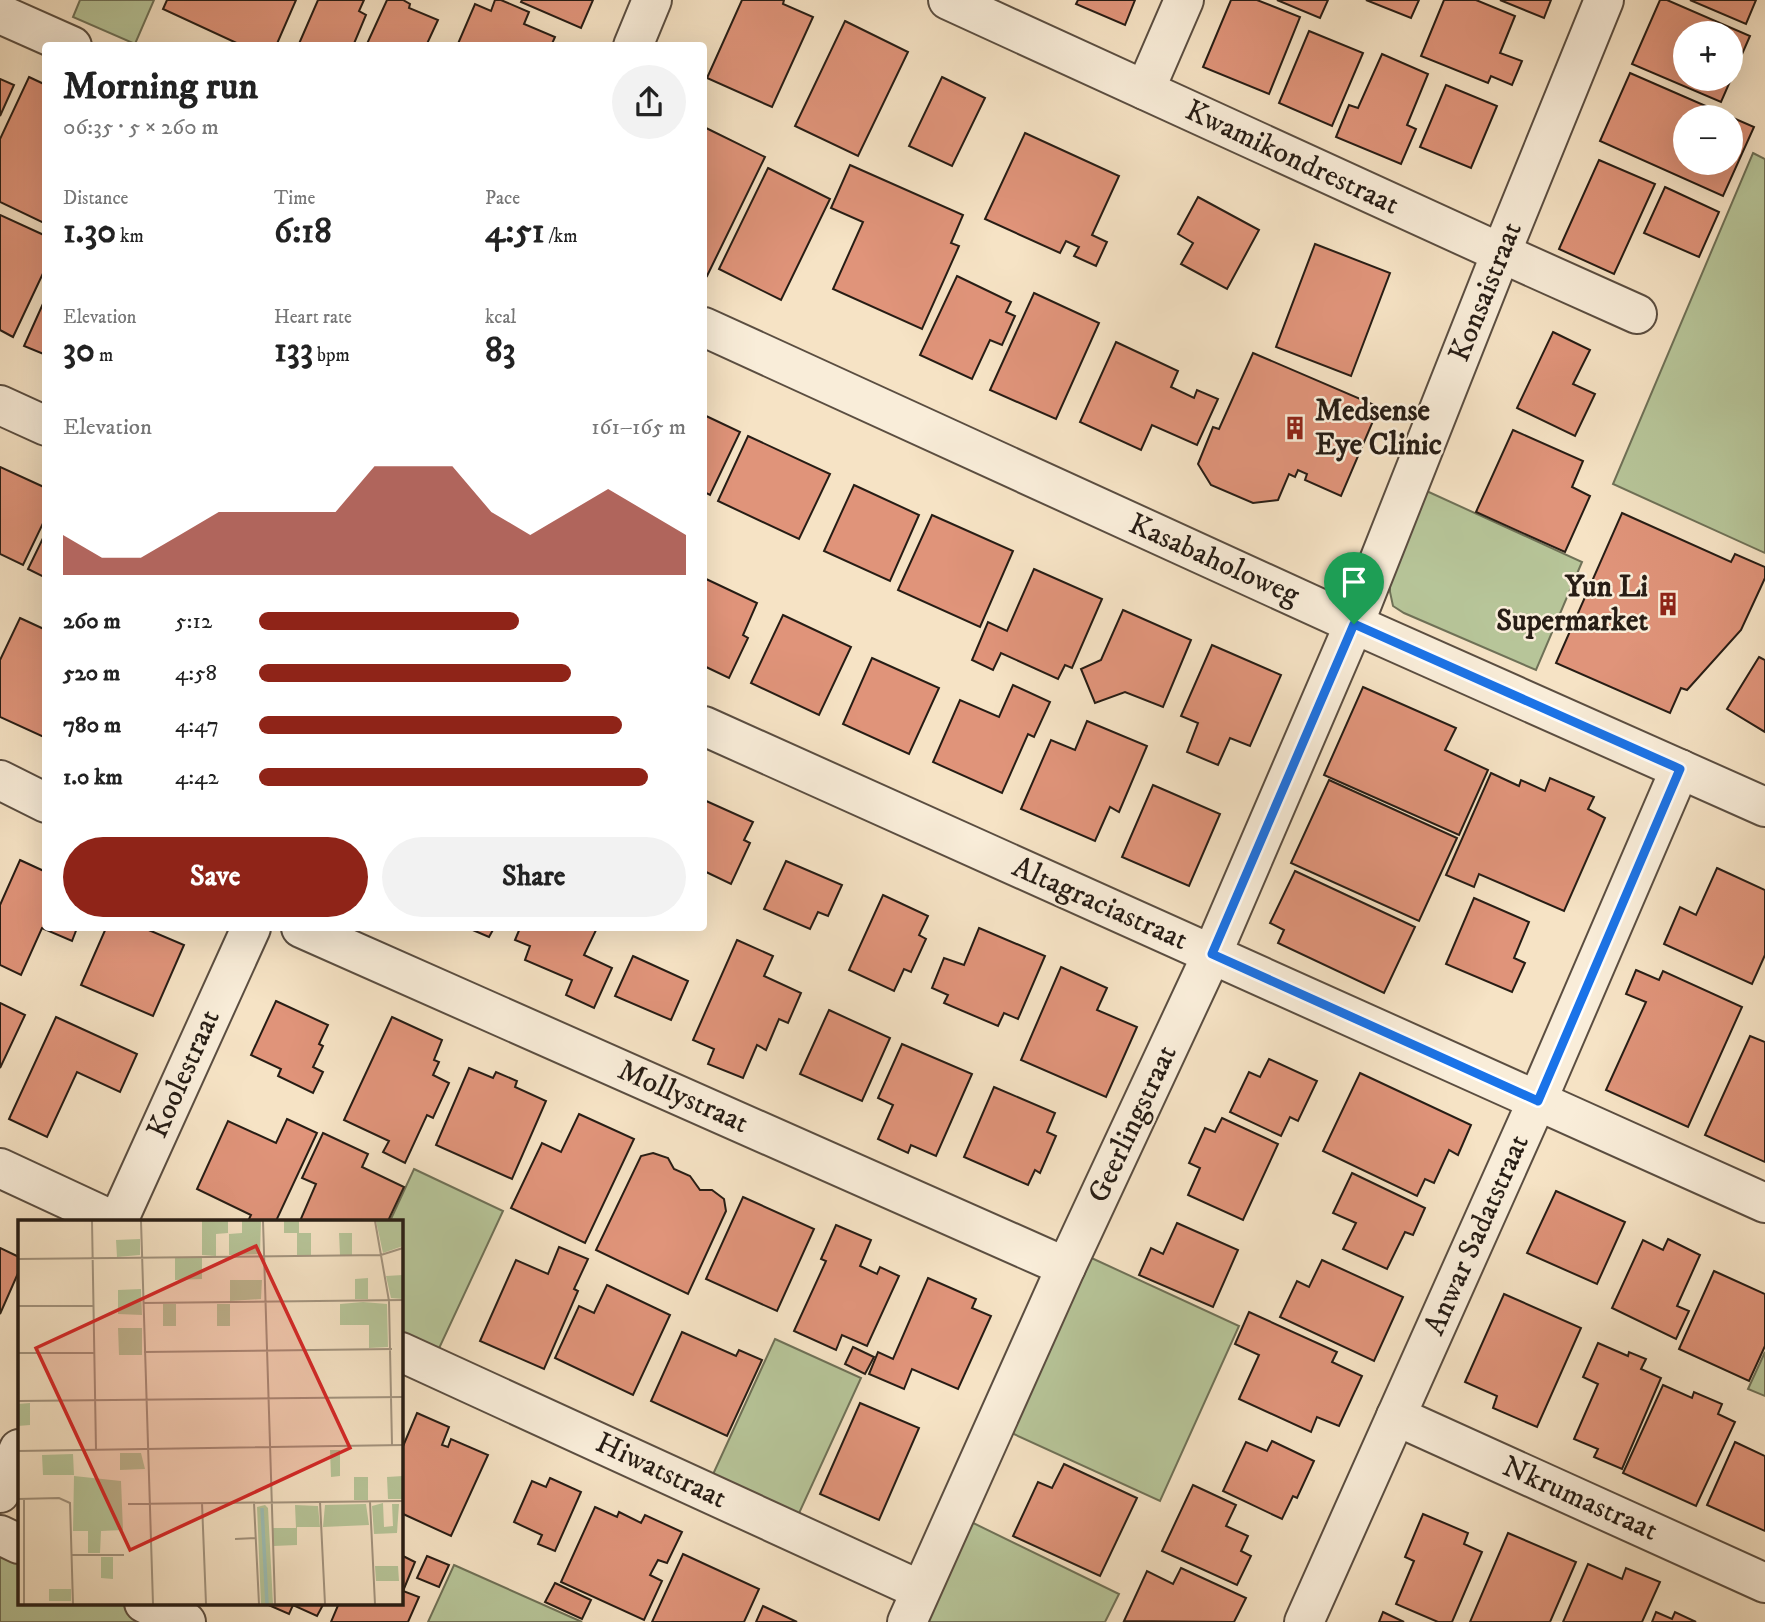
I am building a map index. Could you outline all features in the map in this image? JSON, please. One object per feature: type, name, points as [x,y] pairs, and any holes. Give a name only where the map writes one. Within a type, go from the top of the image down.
[{"type":"street","points":[[635,42],[652,0]]},
{"type":"street","name":"Kwamikondrestraat","points":[[948,0],[1637,314]]},
{"type":"street","points":[[1145,90],[1184,0]]},
{"type":"street","name":"Konsaistraat","points":[[1354,624],[1604,0]]},
{"type":"street","points":[[0,14],[63,42]]},
{"type":"street","name":"Kasabaholoweg","points":[[707,328],[1354,624],[1765,807]]},
{"type":"street","points":[[0,405],[42,424]]},
{"type":"street","name":"Geerlingstraat","points":[[913,1606],[1066,1267],[1212,954],[1354,624]]},
{"type":"street","name":"Altagraciastraat","points":[[707,727],[1765,1203]]},
{"type":"street","name":"Anwar Sadatstraat","points":[[1304,1622],[1538,1101],[1680,769]]},
{"type":"street","points":[[0,780],[42,801]]},
{"type":"street","name":"Koolestraat","points":[[116,1220],[250,931]]},
{"type":"street","name":"Mollystraat","points":[[308,931],[1066,1267]]},
{"type":"street","points":[[0,1168],[114,1220]]},
{"type":"street","name":"Hiwatstraat","points":[[402,1352],[913,1606]]},
{"type":"street","name":"Nkrumastraat","points":[[1396,1416],[1765,1583]]},
{"type":"street","points":[[0,1493],[18,1451]]},
{"type":"street","points":[[0,1535],[18,1544]]},
{"type":"street","points":[[146,1604],[187,1622]]},
{"type":"green space","points":[[80,0],[154,0],[136,42],[73,17]]},
{"type":"green space","points":[[1753,153],[1765,159],[1765,553],[1613,484]]},
{"type":"green space","points":[[1420,488],[1582,562],[1536,670],[1393,606],[1390,573]]},
{"type":"green space","points":[[414,1169],[503,1211],[435,1357],[402,1342],[402,1220],[390,1220]]},
{"type":"green space","points":[[1085,1255],[1239,1326],[1160,1501],[1005,1430]]},
{"type":"green space","points":[[775,1339],[861,1378],[795,1522],[709,1483]]},
{"type":"green space","points":[[1765,1352],[1765,1396],[1748,1389]]},
{"type":"green space","points":[[965,1519],[1119,1594],[1105,1622],[919,1622]]},
{"type":"green space","points":[[18,1556],[18,1604],[123,1604],[163,1622],[0,1622],[0,1557]]},
{"type":"green space","points":[[454,1565],[582,1622],[428,1622]]},
{"type":"building","points":[[167,0],[296,0],[278,42],[234,42],[163,9]]},
{"type":"building","points":[[318,0],[364,0],[359,11],[366,15],[355,42],[300,42]]},
{"type":"building","points":[[387,0],[403,0],[410,4],[409,8],[438,20],[428,42],[368,42]]},
{"type":"building","points":[[495,0],[501,0],[529,12],[524,24],[555,37],[553,42],[459,42],[475,4],[491,11]]},
{"type":"building","points":[[593,0],[581,28],[521,2]]},
{"type":"building","points":[[742,0],[784,0],[783,4],[813,17],[772,107],[707,78]]},
{"type":"building","points":[[1078,0],[1135,0],[1125,25],[1076,4]]},
{"type":"building","points":[[1231,0],[1257,0],[1300,17],[1269,94],[1203,67]]},
{"type":"building","points":[[1277,0],[1328,0],[1320,18]]},
{"type":"building","points":[[1366,0],[1419,0],[1411,18]]},
{"type":"building","points":[[1444,0],[1476,0],[1515,16],[1500,53],[1522,61],[1512,85],[1491,76],[1488,83],[1421,56]]},
{"type":"building","points":[[1500,0],[1551,0],[1544,18]]},
{"type":"building","points":[[1660,0],[1667,0],[1715,21],[1673,21],[1673,82],[1632,64]]},
{"type":"building","points":[[1690,0],[1756,0],[1746,24]]},
{"type":"building","points":[[845,21],[908,52],[858,156],[795,126]]},
{"type":"building","points":[[1309,31],[1363,53],[1332,126],[1279,103]]},
{"type":"building","points":[[1743,33],[1750,36],[1743,52]]},
{"type":"building","points":[[1382,54],[1428,74],[1407,125],[1416,129],[1401,164],[1336,137],[1349,105],[1358,108]]},
{"type":"building","points":[[1630,73],[1703,105],[1673,105],[1673,174],[1600,141]]},
{"type":"building","points":[[29,77],[42,83],[42,222],[0,202],[0,139]]},
{"type":"building","points":[[942,77],[985,98],[952,166],[909,146]]},
{"type":"building","points":[[0,79],[14,85],[0,116]]},
{"type":"building","points":[[1446,85],[1497,106],[1471,168],[1420,147]]},
{"type":"building","points":[[1695,91],[1726,91],[1721,102]]},
{"type":"building","points":[[1743,122],[1754,127],[1743,151]]},
{"type":"building","points":[[707,128],[765,157],[707,276]]},
{"type":"building","points":[[1025,133],[1119,176],[1092,235],[1107,242],[1096,266],[1074,256],[1079,247],[1066,241],[1060,253],[985,219]]},
{"type":"building","points":[[1599,160],[1655,184],[1614,274],[1559,249]]},
{"type":"building","points":[[850,165],[963,215],[951,243],[959,246],[922,329],[833,289],[863,222],[831,208]]},
{"type":"building","points":[[768,168],[830,199],[781,300],[719,269]]},
{"type":"building","points":[[1676,175],[1732,175],[1723,196]]},
{"type":"building","points":[[1665,187],[1719,212],[1699,257],[1644,233]]},
{"type":"building","points":[[1198,197],[1259,230],[1227,289],[1181,264],[1193,243],[1178,234]]},
{"type":"building","points":[[0,215],[42,234],[42,275],[13,337],[0,330]]},
{"type":"building","points":[[1315,244],[1390,273],[1351,376],[1276,347]]},
{"type":"building","points":[[957,276],[1011,302],[1006,312],[1015,316],[1002,345],[990,340],[972,379],[920,355]]},
{"type":"building","points":[[1034,293],[1099,323],[1056,419],[990,390]]},
{"type":"building","points":[[42,306],[42,353],[24,346]]},
{"type":"building","points":[[1553,332],[1590,350],[1573,384],[1595,394],[1575,436],[1517,408]]},
{"type":"building","points":[[1116,342],[1178,371],[1171,387],[1194,398],[1197,390],[1218,399],[1197,445],[1152,425],[1141,450],[1080,422]]},
{"type":"building","name":"Medsense Eye Clinic","points":[[1253,353],[1379,407],[1341,496],[1305,480],[1307,474],[1298,470],[1295,477],[1289,474],[1278,500],[1253,503],[1211,485],[1198,464],[1213,427],[1219,429]]},
{"type":"building","points":[[707,416],[740,432],[710,495],[707,494]]},
{"type":"building","points":[[1513,430],[1583,461],[1572,487],[1590,496],[1565,552],[1476,512]]},
{"type":"building","points":[[748,436],[830,474],[799,539],[718,501]]},
{"type":"building","points":[[0,467],[42,486],[42,525],[23,565],[0,554]]},
{"type":"building","points":[[854,485],[919,515],[890,581],[824,551]]},
{"type":"building","name":"Yun Li Supermarket","points":[[1622,513],[1731,562],[1735,554],[1765,567],[1765,578],[1741,630],[1687,690],[1681,688],[1670,713],[1556,663]]},
{"type":"building","points":[[932,515],[1013,551],[980,627],[898,590]]},
{"type":"building","points":[[42,540],[42,576],[28,569]]},
{"type":"building","points":[[1034,569],[1102,599],[1072,668],[1065,665],[1058,679],[1001,653],[993,670],[972,660],[988,622],[1007,631]]},
{"type":"building","points":[[707,579],[757,603],[743,635],[748,638],[729,678],[707,667]]},
{"type":"building","points":[[1123,610],[1191,640],[1163,707],[1125,692],[1095,703],[1081,669],[1101,660]]},
{"type":"building","points":[[783,615],[851,647],[819,715],[751,683]]},
{"type":"building","points":[[20,618],[42,628],[42,736],[0,717],[0,660]]},
{"type":"building","points":[[1212,645],[1281,675],[1250,746],[1230,738],[1218,765],[1187,752],[1198,723],[1181,716]]},
{"type":"building","points":[[1759,657],[1765,660],[1765,732],[1727,709]]},
{"type":"building","points":[[872,658],[939,688],[909,754],[843,724]]},
{"type":"building","points":[[1013,685],[1050,702],[1034,737],[1028,734],[1002,793],[933,762],[960,700],[999,717]]},
{"type":"building","points":[[1363,687],[1456,728],[1445,750],[1488,770],[1459,835],[1324,775]]},
{"type":"building","points":[[1087,721],[1147,746],[1119,812],[1110,807],[1095,841],[1021,809],[1051,740],[1075,750]]},
{"type":"building","points":[[1491,773],[1519,786],[1521,780],[1545,791],[1550,778],[1594,797],[1588,809],[1605,818],[1564,911],[1479,874],[1474,887],[1446,875]]},
{"type":"building","points":[[1329,780],[1457,838],[1419,921],[1291,863]]},
{"type":"building","points":[[1153,785],[1220,814],[1189,886],[1122,857]]},
{"type":"building","points":[[707,801],[753,822],[744,840],[750,843],[731,884],[707,872]]},
{"type":"building","points":[[20,860],[42,870],[42,928],[21,975],[0,965],[0,905]]},
{"type":"building","points":[[786,861],[842,885],[828,916],[818,912],[810,929],[764,909]]},
{"type":"building","points":[[1717,868],[1765,890],[1765,955],[1752,984],[1664,944],[1680,907],[1696,915]]},
{"type":"building","points":[[1295,871],[1415,927],[1384,993],[1278,943],[1284,930],[1270,923]]},
{"type":"building","points":[[883,895],[928,916],[919,935],[926,939],[911,972],[904,969],[894,991],[849,970]]},
{"type":"building","points":[[1474,898],[1529,922],[1514,958],[1525,963],[1512,992],[1446,964]]},
{"type":"building","points":[[979,928],[1045,956],[1018,1019],[1004,1013],[998,1026],[944,1003],[948,995],[932,988],[944,958],[964,965]]},
{"type":"building","points":[[49,931],[76,931],[72,941]]},
{"type":"building","points":[[105,931],[151,931],[184,945],[153,1016],[81,985]]},
{"type":"building","points":[[475,931],[492,931],[489,937]]},
{"type":"building","points":[[519,931],[596,931],[584,955],[612,968],[594,1008],[566,995],[572,980],[525,960],[530,946],[515,940]]},
{"type":"building","points":[[737,940],[773,956],[764,976],[801,993],[788,1023],[779,1019],[766,1050],[757,1045],[743,1078],[708,1064],[714,1049],[693,1040]]},
{"type":"building","points":[[633,956],[688,981],[671,1020],[615,996]]},
{"type":"building","points":[[1061,967],[1107,988],[1097,1010],[1137,1027],[1106,1097],[1021,1060]]},
{"type":"building","points":[[1636,970],[1659,980],[1663,971],[1742,1007],[1688,1127],[1606,1090],[1646,1002],[1626,994]]},
{"type":"building","points":[[276,1001],[328,1025],[319,1044],[323,1046],[313,1067],[323,1072],[313,1093],[278,1076],[281,1069],[251,1055]]},
{"type":"building","points":[[0,1003],[25,1015],[0,1068]]},
{"type":"building","points":[[829,1010],[890,1038],[862,1101],[800,1074]]},
{"type":"building","points":[[56,1017],[137,1054],[120,1092],[77,1072],[47,1137],[9,1119]]},
{"type":"building","points":[[392,1017],[442,1040],[434,1060],[439,1062],[433,1075],[449,1083],[433,1118],[427,1115],[405,1163],[383,1152],[389,1141],[344,1120]]},
{"type":"building","points":[[1750,1036],[1765,1042],[1765,1162],[1705,1135]]},
{"type":"building","points":[[902,1044],[972,1074],[936,1156],[911,1145],[908,1153],[878,1139],[893,1105],[878,1098]]},
{"type":"building","points":[[1269,1059],[1317,1081],[1298,1121],[1290,1117],[1281,1136],[1230,1112],[1249,1072],[1260,1077]]},
{"type":"building","points":[[469,1068],[493,1078],[496,1072],[517,1081],[515,1087],[546,1101],[512,1179],[436,1145]]},
{"type":"building","points":[[1360,1073],[1471,1125],[1458,1155],[1449,1150],[1434,1183],[1425,1179],[1417,1196],[1323,1151]]},
{"type":"building","points":[[994,1087],[1055,1113],[1047,1132],[1056,1136],[1040,1173],[1035,1170],[1028,1185],[964,1157]]},
{"type":"building","points":[[579,1114],[634,1139],[585,1243],[511,1208],[542,1143],[561,1152]]},
{"type":"building","points":[[1222,1118],[1278,1144],[1243,1220],[1188,1195],[1200,1168],[1189,1163],[1205,1128],[1215,1132]]},
{"type":"building","points":[[287,1119],[317,1133],[276,1220],[248,1220],[251,1215],[197,1189],[228,1121],[276,1143]]},
{"type":"building","points":[[323,1133],[368,1154],[362,1167],[404,1187],[388,1220],[300,1220],[316,1184],[302,1178]]},
{"type":"building","points":[[653,1153],[668,1158],[674,1169],[690,1176],[700,1190],[712,1190],[724,1199],[726,1211],[688,1294],[596,1250],[641,1156]]},
{"type":"building","points":[[1352,1173],[1425,1208],[1413,1235],[1405,1232],[1387,1269],[1343,1249],[1356,1223],[1333,1213]]},
{"type":"building","points":[[1556,1191],[1625,1222],[1597,1284],[1527,1253]]},
{"type":"building","points":[[743,1197],[814,1229],[777,1311],[706,1279]]},
{"type":"building","points":[[1177,1223],[1238,1250],[1213,1307],[1139,1275],[1151,1248],[1163,1254]]},
{"type":"building","points":[[836,1225],[871,1240],[860,1266],[877,1274],[880,1267],[899,1276],[867,1346],[842,1335],[836,1350],[794,1331],[826,1261],[821,1259]]},
{"type":"building","points":[[1668,1239],[1700,1255],[1677,1306],[1689,1311],[1676,1339],[1612,1308],[1643,1240],[1663,1250]]},
{"type":"building","points":[[559,1247],[588,1259],[574,1289],[578,1291],[544,1369],[480,1341],[516,1260],[548,1274]]},
{"type":"building","points":[[0,1248],[18,1257],[18,1273],[0,1314]]},
{"type":"building","points":[[1322,1260],[1403,1297],[1374,1361],[1280,1317],[1297,1281],[1309,1287]]},
{"type":"building","points":[[1714,1271],[1765,1294],[1765,1346],[1749,1381],[1679,1349]]},
{"type":"building","points":[[928,1278],[976,1299],[972,1308],[991,1316],[958,1389],[912,1369],[904,1389],[869,1374],[878,1352],[893,1359]]},
{"type":"building","points":[[607,1285],[670,1315],[633,1395],[555,1358],[579,1306],[594,1313]]},
{"type":"building","points":[[1504,1294],[1581,1328],[1537,1427],[1493,1408],[1497,1396],[1465,1382]]},
{"type":"building","points":[[1249,1312],[1337,1352],[1332,1362],[1362,1376],[1339,1426],[1317,1417],[1311,1432],[1239,1399],[1259,1355],[1235,1344]]},
{"type":"building","points":[[682,1332],[736,1356],[739,1350],[762,1360],[727,1436],[651,1401]]},
{"type":"building","points":[[1598,1343],[1628,1356],[1629,1352],[1646,1359],[1641,1369],[1661,1378],[1622,1469],[1594,1457],[1598,1449],[1574,1439],[1598,1384],[1583,1377]]},
{"type":"building","points":[[853,1347],[874,1357],[865,1374],[845,1364]]},
{"type":"building","points":[[1663,1385],[1692,1398],[1694,1392],[1722,1404],[1718,1414],[1735,1422],[1696,1506],[1623,1473]]},
{"type":"building","points":[[860,1403],[919,1428],[879,1520],[820,1494]]},
{"type":"building","points":[[417,1413],[449,1427],[442,1445],[448,1447],[451,1439],[488,1455],[451,1536],[402,1513],[402,1449]]},
{"type":"building","points":[[1272,1441],[1314,1461],[1297,1498],[1293,1496],[1282,1519],[1223,1491],[1246,1442],[1267,1451]]},
{"type":"building","points":[[1735,1442],[1765,1456],[1765,1531],[1707,1505]]},
{"type":"building","points":[[1064,1464],[1137,1498],[1100,1576],[1013,1536],[1038,1482],[1052,1488]]},
{"type":"building","points":[[550,1478],[581,1492],[555,1551],[538,1544],[542,1535],[514,1522],[532,1481],[546,1487]]},
{"type":"building","points":[[1193,1485],[1236,1505],[1226,1526],[1248,1536],[1241,1551],[1251,1556],[1237,1585],[1162,1551]]},
{"type":"building","points":[[595,1507],[617,1517],[619,1512],[641,1523],[645,1515],[682,1532],[667,1563],[658,1560],[650,1575],[662,1581],[644,1620],[561,1582]]},
{"type":"building","points":[[1423,1514],[1468,1533],[1464,1544],[1482,1552],[1452,1622],[1438,1622],[1396,1604],[1414,1561],[1405,1557]]},
{"type":"building","points":[[1508,1533],[1576,1562],[1550,1622],[1470,1622]]},
{"type":"building","points":[[683,1554],[759,1589],[744,1622],[652,1622]]},
{"type":"building","points":[[402,1556],[415,1562],[403,1591],[419,1597],[408,1622],[331,1622],[339,1604],[402,1604]]},
{"type":"building","points":[[427,1556],[449,1565],[439,1587],[417,1578]]},
{"type":"building","points":[[1588,1564],[1622,1579],[1626,1568],[1660,1582],[1642,1622],[1563,1622]]},
{"type":"building","points":[[1181,1568],[1246,1598],[1234,1622],[1124,1621],[1147,1571],[1173,1584]]},
{"type":"building","points":[[555,1583],[591,1600],[582,1619],[545,1602]]},
{"type":"building","points":[[266,1604],[323,1604],[317,1616],[293,1605],[289,1614]]},
{"type":"building","points":[[763,1606],[797,1622],[756,1622]]},
{"type":"building","points":[[1383,1612],[1404,1622],[1379,1622]]},
{"type":"building","points":[[1656,1612],[1672,1619],[1675,1612],[1696,1622],[1652,1622]]},
{"type":"place","name":"Medsense Eye Clinic","points":[[1295,428]]},
{"type":"place","name":"Yun Li Supermarket","points":[[1668,604]]},
{"type":"route","points":[[1354,624],[1680,769],[1538,1101],[1212,954],[1354,624]]}]
